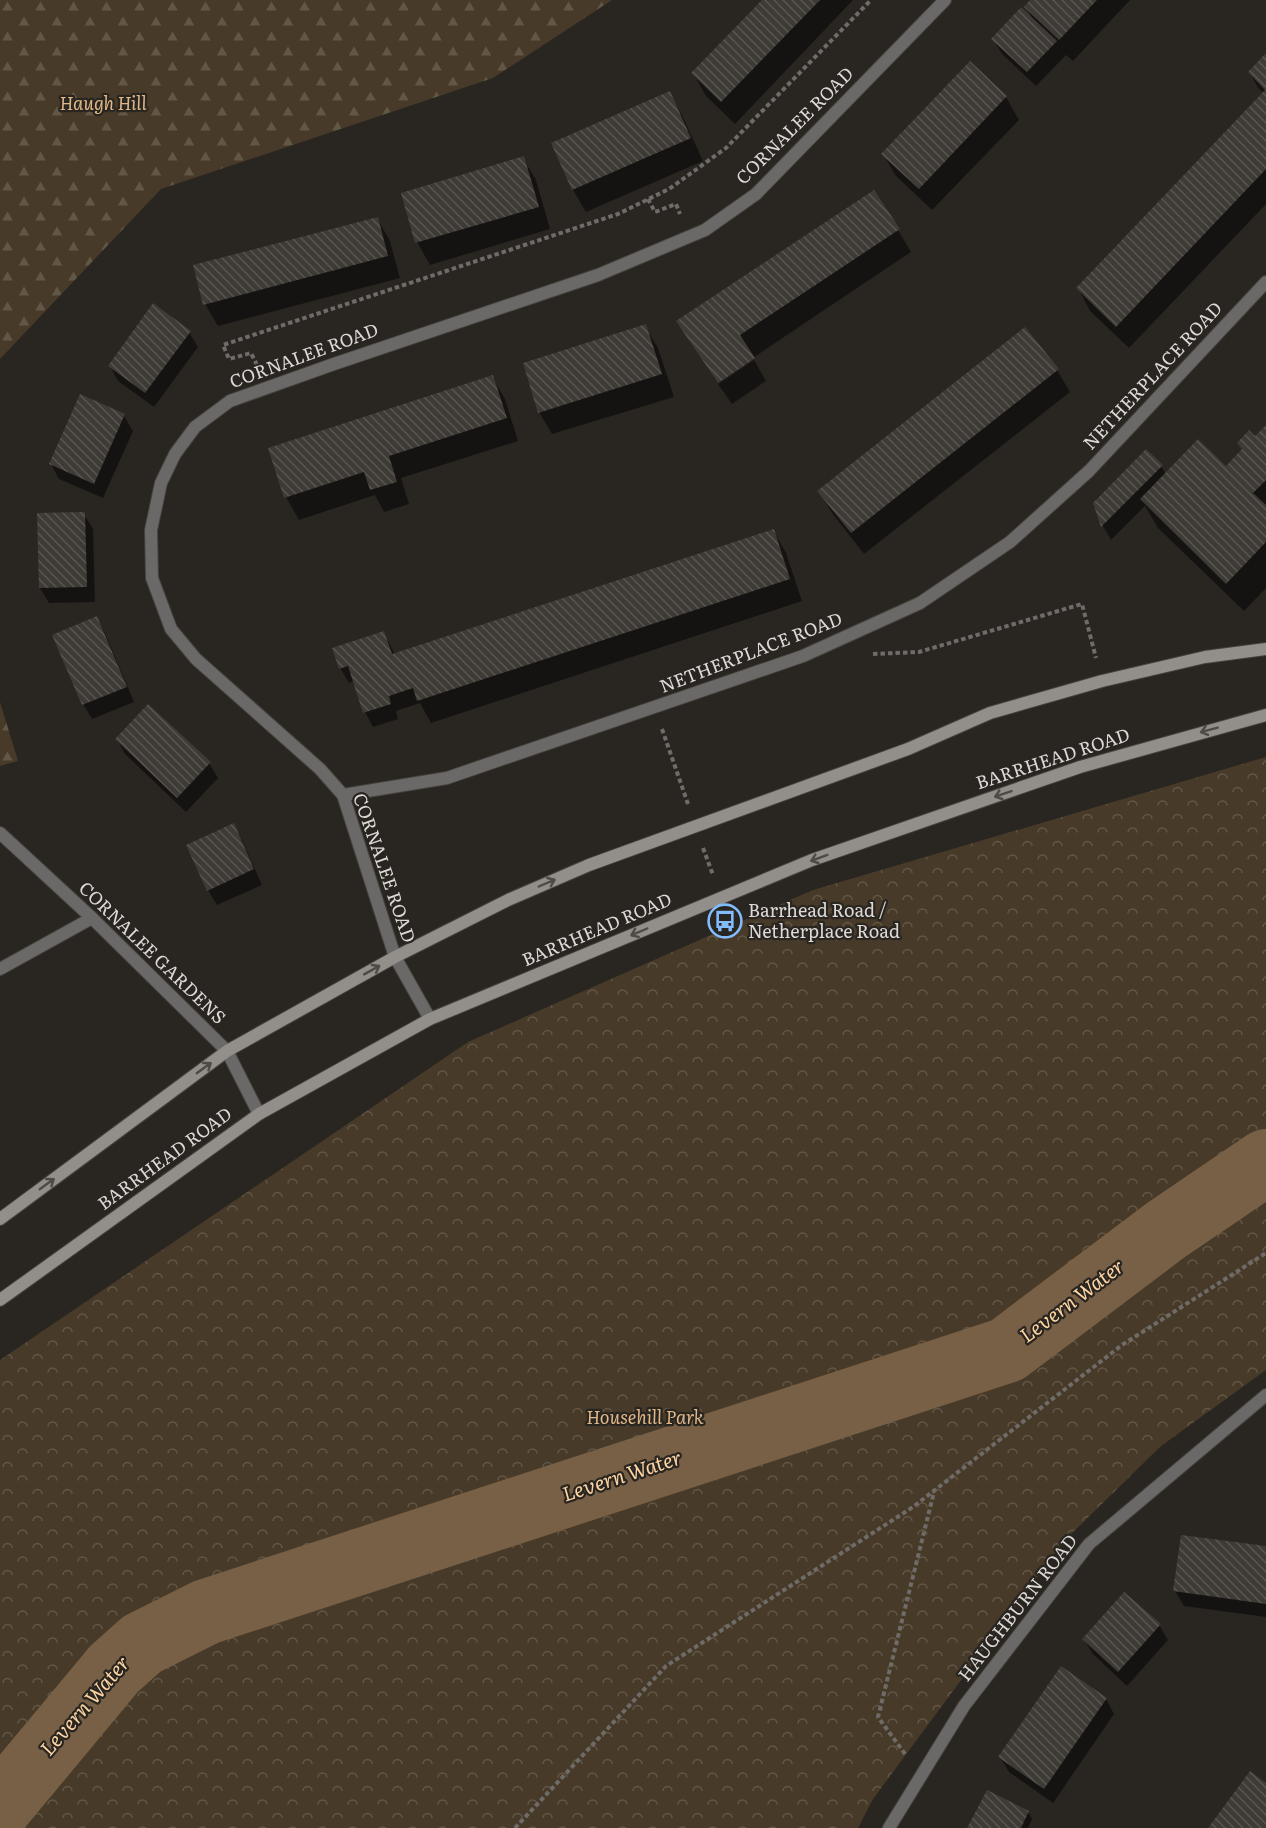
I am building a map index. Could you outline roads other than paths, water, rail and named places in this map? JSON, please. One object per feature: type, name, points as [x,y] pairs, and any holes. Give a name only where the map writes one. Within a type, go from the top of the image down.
[{"type":"main road","points":[[0,1219],[227,1051],[395,957],[507,900],[589,865],[908,749],[990,713],[1102,681],[1205,657],[1266,649]]},
{"type":"main road","name":"BARRHEAD ROAD","points":[[0,1299],[259,1114],[430,1019],[812,860],[1080,767],[1266,715]]},
{"type":"street","name":"CORNALEE ROAD","points":[[430,1019],[395,957],[343,795],[320,769],[196,659],[171,629],[152,578],[151,530],[161,483],[175,454],[195,427],[230,401],[598,275],[705,230],[756,194],[945,0]]},
{"type":"street","name":"NETHERPLACE ROAD","points":[[343,795],[447,778],[803,656],[920,603],[1010,542],[1089,471],[1266,282]]},
{"type":"street","name":"CORNALEE GARDENS","points":[[0,832],[92,918],[227,1051],[259,1114]]},
{"type":"street","points":[[0,969],[92,918]]},
{"type":"street","name":"HAUGHBURN ROAD","points":[[890,1828],[964,1706],[1089,1544],[1265,1398]]},
{"type":"waterway","name":"Levern Water","points":[[0,1806],[114,1669],[142,1644],[206,1612],[1007,1350],[1166,1230],[1266,1162]]},
{"type":"place","name":"Barrhead Road / Netherplace Road","points":[[725,921]]},
{"type":"park label","name":"Haugh Hill","points":[[103,104]]},
{"type":"park label","name":"Househill Park","points":[[645,1418]]}]
